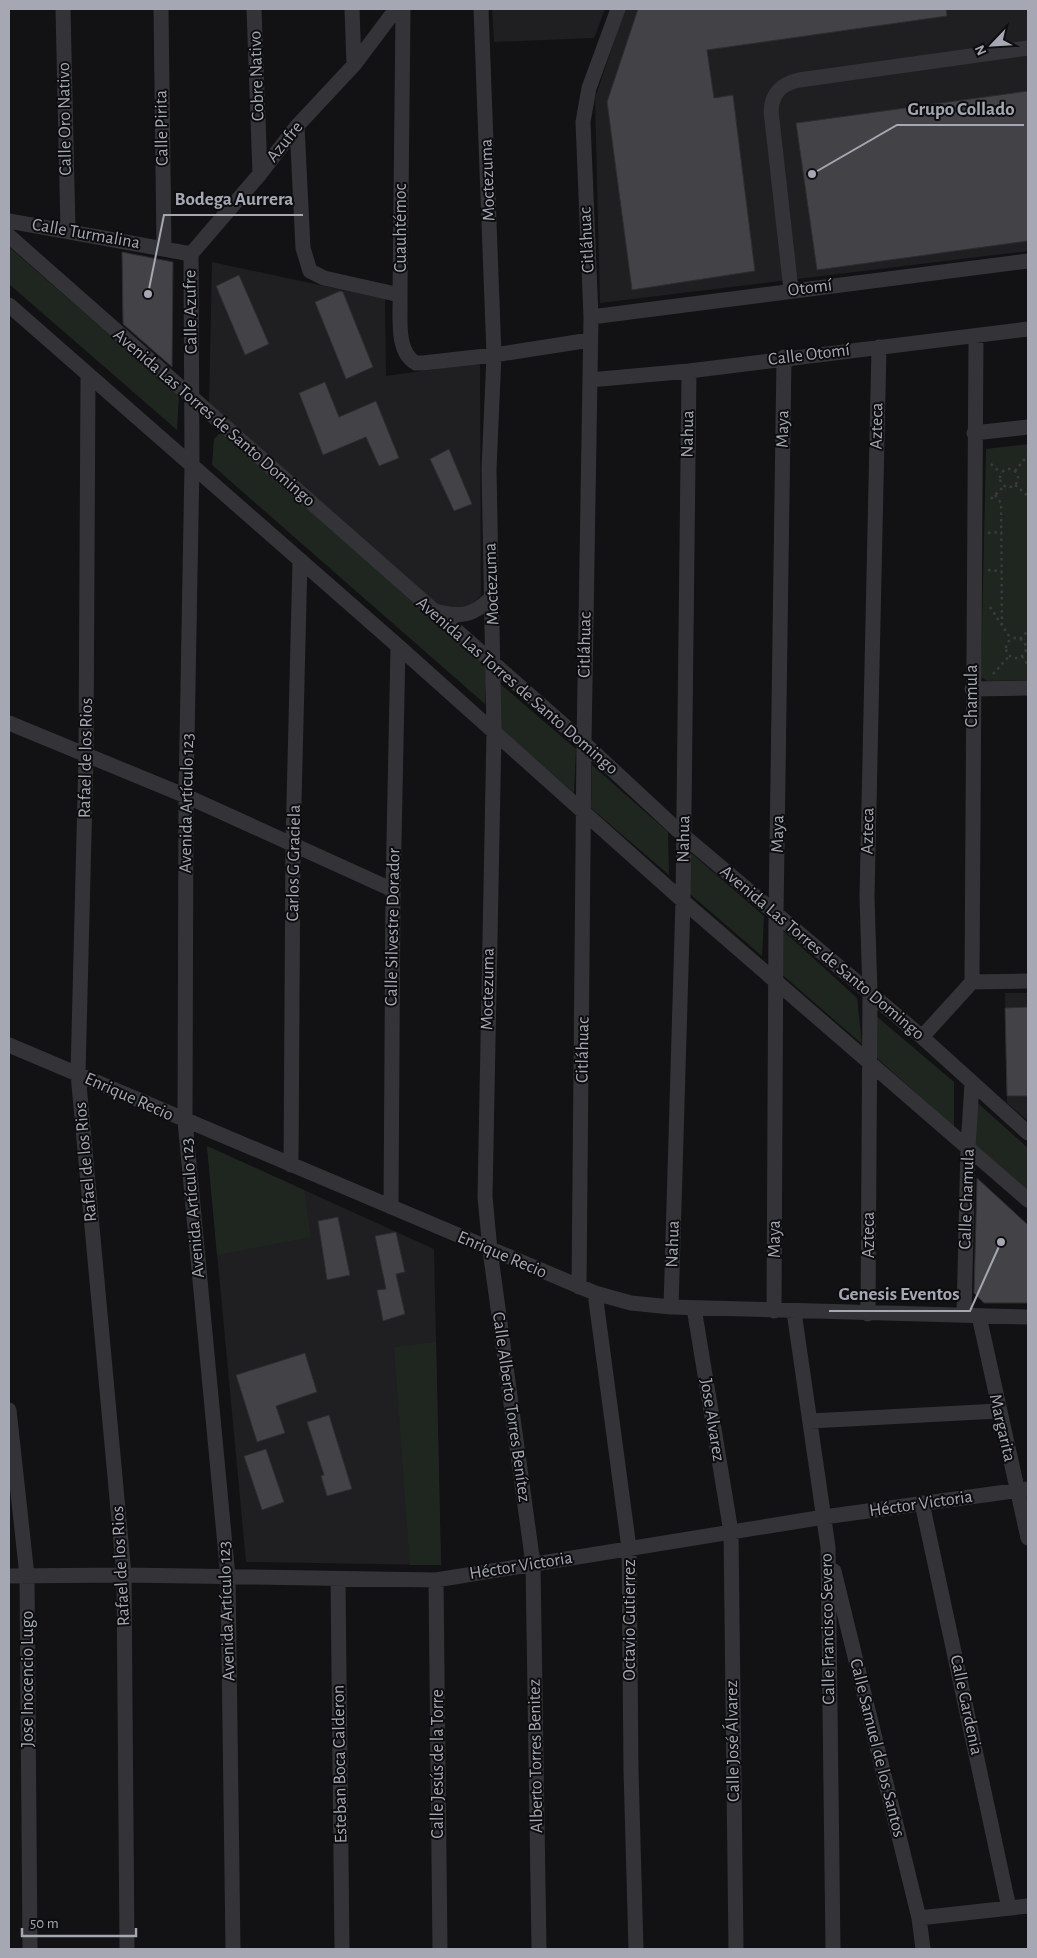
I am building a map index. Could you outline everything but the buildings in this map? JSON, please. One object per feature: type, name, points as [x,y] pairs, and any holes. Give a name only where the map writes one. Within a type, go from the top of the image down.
[{"type":"street","name":"Calle Oro Nativo","points":[[63,9],[68,230]]},
{"type":"street","name":"Calle Pirita","points":[[161,9],[164,248]]},
{"type":"street","name":"Cobre Nativo","points":[[254,9],[260,174]]},
{"type":"street","points":[[352,9],[354,64]]},
{"type":"street","name":"Azufre","points":[[191,254],[260,174],[297,126],[354,64],[396,9]]},
{"type":"street","name":"Cuauhtémoc","points":[[403,9],[400,295],[402,338],[406,355],[409,360],[416,363],[494,355]]},
{"type":"street","name":"Moctezuma","points":[[481,9],[494,355],[489,469],[494,732],[484,1167],[485,1206],[490,1250]]},
{"type":"street","name":"Citláhuac","points":[[579,1287],[584,743],[591,317],[583,122],[589,88],[618,9]]},
{"type":"street","points":[[791,290],[771,111],[772,102],[780,88],[787,82],[799,80],[1028,48]]},
{"type":"street","points":[[297,126],[303,248],[310,271],[324,278],[400,295]]},
{"type":"street","name":"Calle Turmalina","points":[[9,221],[164,248]]},
{"type":"street","name":"Avenida Las Torres de Santo Domingo","points":[[9,236],[192,400],[584,743],[684,836],[922,1038],[1028,1133]]},
{"type":"street","points":[[164,248],[191,254]]},
{"type":"street","name":"Calle Azufre","points":[[191,254],[192,465]]},
{"type":"street","name":"Otomí","points":[[591,317],[1028,261]]},
{"type":"street","points":[[9,306],[398,646],[683,900],[1028,1200]]},
{"type":"street","name":"Calle Otomí","points":[[590,380],[689,371],[784,357],[1028,329]]},
{"type":"street","name":"Chamula","points":[[972,982],[972,689],[976,336]]},
{"type":"street","points":[[494,355],[590,340]]},
{"type":"street","name":"Azteca","points":[[868,1314],[870,994],[867,896],[879,347]]},
{"type":"street","name":"Maya","points":[[774,1311],[776,916],[784,357]]},
{"type":"street","name":"Nahua","points":[[671,1307],[683,900],[689,371]]},
{"type":"street","name":"Rafael de los Rios","points":[[88,374],[86,756],[78,1074],[124,1575],[127,1949]]},
{"type":"street","points":[[974,433],[1028,427]]},
{"type":"street","name":"Avenida Artículo 123","points":[[192,465],[186,796],[185,1121],[228,1577],[233,1949]]},
{"type":"street","name":"Carlos G Graciela","points":[[291,1165],[293,843],[300,560]]},
{"type":"street","points":[[432,610],[453,616],[465,614],[480,609],[492,597]]},
{"type":"street","name":"Calle Silvestre Dorador","points":[[391,1207],[393,890],[398,646]]},
{"type":"street","points":[[972,689],[1028,688]]},
{"type":"street","points":[[9,723],[186,796],[393,890]]},
{"type":"street","points":[[922,1038],[972,982],[1028,982]]},
{"type":"street","name":"Enrique Recio","points":[[9,1045],[579,1287],[631,1303],[671,1307],[794,1312],[1028,1316]]},
{"type":"street","name":"Calle Chamula","points":[[971,1316],[968,1147],[972,1083]]},
{"type":"street","name":"Calle Alberto Torres Benítez","points":[[490,1250],[533,1564]]},
{"type":"street","name":"Octavio Gutierrez","points":[[595,1293],[629,1548],[631,1770],[636,1949]]},
{"type":"street","name":"Jose Alvarez","points":[[694,1308],[731,1532]]},
{"type":"street","name":"Calle Francisco Severo","points":[[794,1312],[828,1547],[833,1949]]},
{"type":"street","name":"Margarita","points":[[971,1316],[1022,1490],[1028,1538]]},
{"type":"street","name":"Jose Inocencio Lugo","points":[[9,1410],[27,1576],[30,1949]]},
{"type":"street","points":[[811,1421],[998,1411]]},
{"type":"street","name":"Héctor Victoria","points":[[9,1576],[124,1575],[338,1580],[436,1580],[824,1517],[1022,1490]]},
{"type":"street","name":"Calle Gardenia","points":[[922,1503],[1010,1908]]},
{"type":"street","name":"Calle José Álvarez","points":[[731,1532],[736,1949]]},
{"type":"street","name":"Calle Samuel de los Santos","points":[[828,1547],[919,1918],[924,1949]]},
{"type":"street","name":"Alberto Torres Benitez","points":[[533,1564],[539,1949]]},
{"type":"street","name":"Esteban Boca Calderon","points":[[338,1580],[342,1949]]},
{"type":"street","name":"Calle Jesús de la Torre","points":[[436,1580],[440,1949]]},
{"type":"street","points":[[919,1918],[1028,1906]]},
{"type":"path","points":[[1015,471],[1028,455]]},
{"type":"path","points":[[1009,468],[1015,471],[1018,480],[1015,485],[1010,487],[1004,486],[1000,478],[1001,472],[1009,468]]},
{"type":"path","points":[[1015,485],[1028,496]]},
{"type":"path","points":[[988,502],[1004,486]]},
{"type":"path","points":[[995,495],[1002,503],[1002,625]]},
{"type":"path","points":[[988,604],[1011,639]]},
{"type":"path","points":[[1011,639],[1020,639],[1028,631]]},
{"type":"path","points":[[1011,639],[1006,647],[1010,655],[1016,657],[1022,655]]},
{"type":"path","points":[[1020,639],[1025,646],[1022,655],[1028,665]]},
{"type":"path","points":[[987,681],[1010,655]]},
{"type":"shaded area","points":[[492,9],[605,9],[594,38],[494,42]]},
{"type":"shaded area","points":[[625,9],[1028,9],[1028,251],[600,303],[595,98]]},
{"type":"shaded area","points":[[9,247],[179,395],[177,430],[9,284]]},
{"type":"shaded area","points":[[212,262],[385,299],[386,376],[480,363],[481,595],[470,606],[444,611],[209,406]]},
{"type":"shaded area","points":[[219,434],[224,434],[487,665],[485,704],[212,465],[214,439]]},
{"type":"shaded area","points":[[1028,444],[1028,680],[987,681],[981,677],[986,449]]},
{"type":"shaded area","points":[[498,682],[576,749],[574,793],[500,728]]},
{"type":"shaded area","points":[[592,765],[668,832],[669,875],[591,808]]},
{"type":"shaded area","points":[[690,852],[764,916],[762,956],[690,894]]},
{"type":"shaded area","points":[[778,926],[857,998],[862,1044],[778,971]]},
{"type":"shaded area","points":[[1005,993],[1028,993],[1028,1121],[1007,1103]]},
{"type":"shaded area","points":[[875,1015],[954,1082],[954,1127],[876,1057]]},
{"type":"shaded area","points":[[972,1098],[1028,1148],[1028,1193],[970,1143]]},
{"type":"shaded area","points":[[207,1146],[434,1249],[441,1565],[246,1562]]},
{"type":"shaded area","points":[[207,1146],[304,1190],[311,1237],[217,1255]]},
{"type":"shaded area","points":[[436,1342],[441,1565],[410,1565],[394,1347]]},
{"type":"place","name":"Grupo Collado","points":[[812,174]]},
{"type":"place","name":"Bodega Aurrera","points":[[148,294]]},
{"type":"place","name":"Genesis Eventos","points":[[1001,1242]]}]
